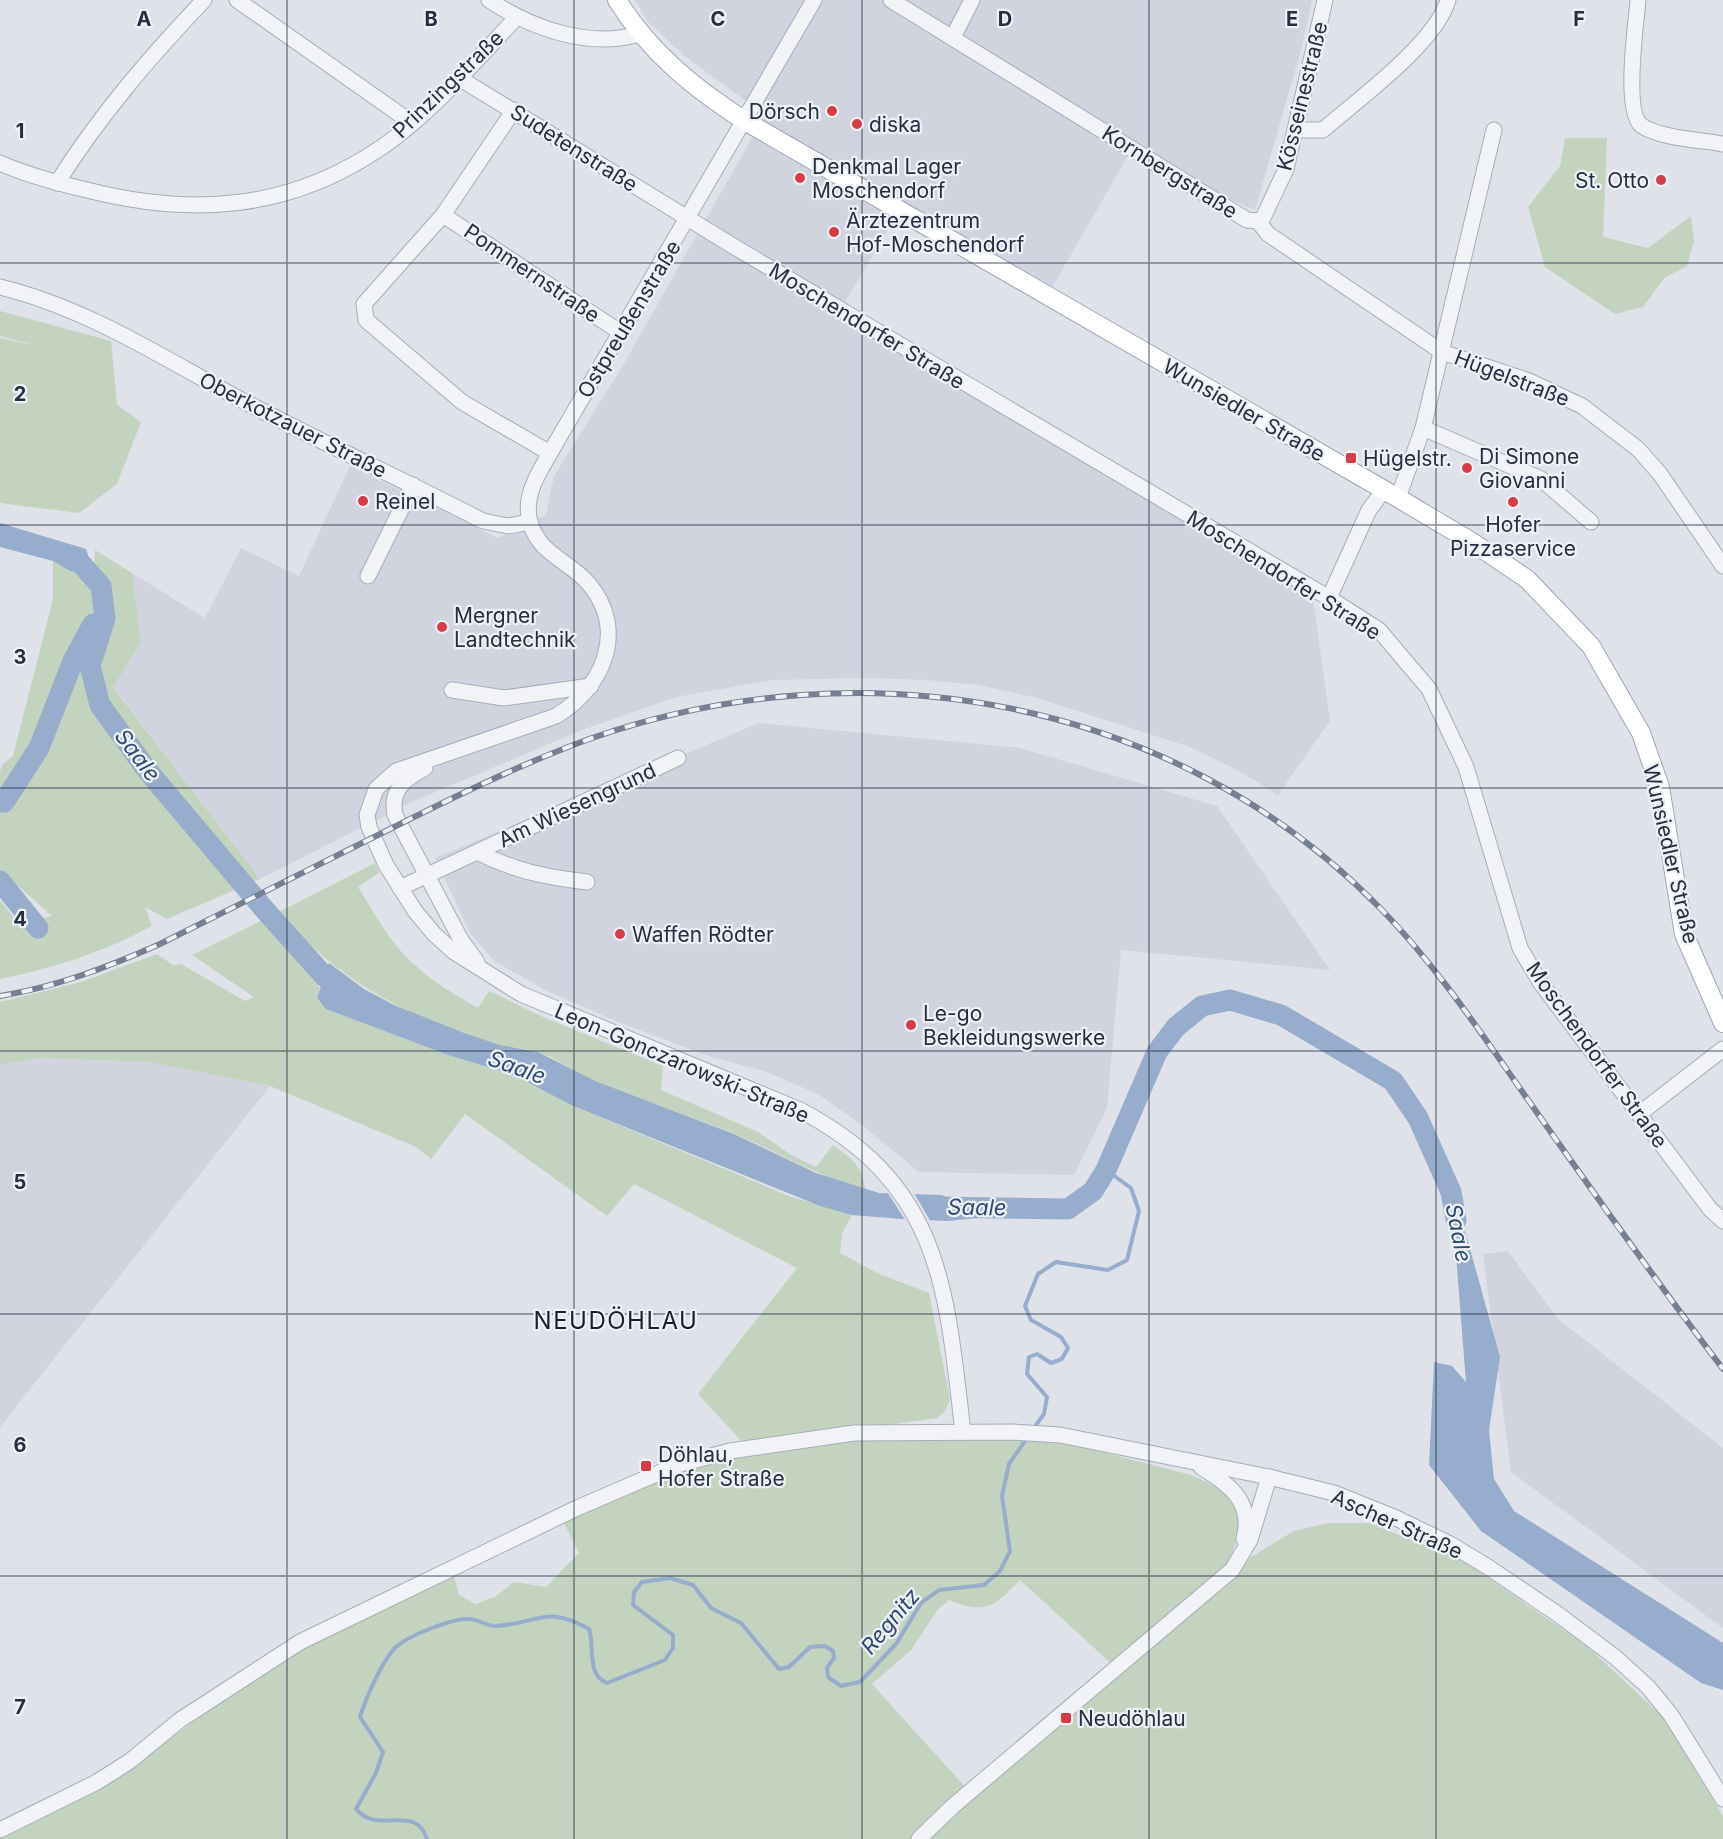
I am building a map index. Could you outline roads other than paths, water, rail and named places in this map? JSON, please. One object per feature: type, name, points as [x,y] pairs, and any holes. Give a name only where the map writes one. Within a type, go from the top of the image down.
[{"type":"main road","name":"Wunsiedler Straße","points":[[618,0],[639,34],[681,75],[745,121],[1391,494],[1472,542],[1527,579],[1591,646],[1641,733],[1660,787],[1684,934],[1723,1023]]},
{"type":"street","points":[[57,183],[82,143],[149,58],[204,0]]},
{"type":"street","points":[[237,0],[412,123]]},
{"type":"street","points":[[489,0],[516,18],[590,39],[612,40],[639,34]]},
{"type":"street","points":[[745,121],[814,0]]},
{"type":"street","name":"Kornbergstraße","points":[[891,0],[1247,220],[1258,221],[1268,234],[1442,352]]},
{"type":"street","points":[[953,37],[972,0]]},
{"type":"street","name":"Kösseinestraße","points":[[1258,221],[1263,218],[1286,169],[1297,130],[1325,0]]},
{"type":"street","points":[[1297,130],[1323,130],[1420,44],[1436,26],[1448,0]]},
{"type":"street","points":[[1638,0],[1632,98],[1634,115],[1641,125],[1655,131],[1723,144]]},
{"type":"street","name":"Prinzingstraße","points":[[0,163],[57,183],[162,205],[246,203],[299,191],[382,147],[412,123],[459,78],[516,18]]},
{"type":"street","name":"Sudetenstraße","points":[[459,78],[688,219]]},
{"type":"street","points":[[514,110],[443,214],[364,304],[366,320],[462,402],[549,453]]},
{"type":"street","name":"Ostpreußenstraße","points":[[530,522],[528,506],[531,490],[549,453],[745,121]]},
{"type":"street","name":"Hügelstraße","points":[[1329,598],[1369,510],[1391,494],[1423,428],[1494,130]]},
{"type":"street","name":"Pommernstraße","points":[[443,214],[620,332]]},
{"type":"street","name":"Moschendorfer Straße","points":[[688,219],[1329,598],[1379,630],[1429,689],[1466,767],[1520,948],[1540,982],[1710,1209],[1723,1221]]},
{"type":"street","name":"Oberkotzauer Straße","points":[[0,287],[33,295],[104,324],[248,404],[497,525],[530,522]]},
{"type":"street","name":"Hügelstraße","points":[[1442,352],[1529,381],[1582,406],[1645,457],[1723,566]]},
{"type":"street","points":[[1423,428],[1541,479],[1592,522]]},
{"type":"street","points":[[369,576],[413,486]]},
{"type":"street","points":[[400,888],[369,827],[367,815],[370,802],[380,784],[396,771],[457,752],[556,716],[575,705],[591,686],[606,656],[608,640],[605,609],[588,582],[552,556],[541,544],[530,522]]},
{"type":"street","points":[[452,690],[504,698],[591,686]]},
{"type":"street","points":[[426,876],[395,815],[393,802],[396,792],[409,776],[457,752]]},
{"type":"street","name":"Am Wiesengrund","points":[[400,888],[678,758]]},
{"type":"street","name":"Am Wiesengrund","points":[[477,852],[506,866],[539,876],[587,882]]},
{"type":"street","name":"Leon-Gonczarowski-Straße","points":[[426,876],[461,940],[483,969]]},
{"type":"street","name":"Leon-Gonczarowski-Straße","points":[[400,888],[434,934],[454,952],[504,985],[540,1003],[800,1110],[842,1134],[880,1166],[913,1209],[932,1250],[952,1340],[963,1432]]},
{"type":"street","points":[[1639,1114],[1723,1049]]},
{"type":"street","name":"Ascher Straße","points":[[0,1830],[96,1782],[130,1761],[180,1720],[300,1642],[377,1603],[654,1474],[677,1465],[730,1451],[854,1433],[1013,1432],[1060,1436],[1334,1492],[1396,1518],[1449,1544],[1559,1615],[1615,1657],[1648,1688],[1694,1747],[1723,1799]]},
{"type":"street","points":[[1190,1461],[1230,1486],[1241,1499],[1247,1514],[1246,1531],[1232,1570]]},
{"type":"street","points":[[919,1839],[952,1806],[1232,1570],[1250,1540],[1269,1477]]},
{"type":"water","points":[[0,523],[86,549],[94,574],[70,571],[53,561],[0,547]]},
{"type":"water","points":[[329,963],[364,989],[394,1005],[500,1045],[538,1052],[595,1081],[734,1134],[816,1173],[879,1193],[942,1195],[988,1217],[948,1221],[901,1219],[852,1215],[820,1206],[571,1105],[514,1075],[448,1055],[326,1009],[317,998]]},
{"type":"water","points":[[1451,1192],[1467,1238],[1500,1357],[1489,1430],[1494,1479],[1514,1511],[1723,1643],[1723,1690],[1701,1683],[1481,1531],[1429,1465],[1434,1362],[1452,1366],[1466,1382]]},
{"type":"waterway","name":"Saale","points":[[68,556],[75,557],[101,586],[105,618],[90,666],[100,705],[147,770],[264,909],[325,977],[346,993]]},
{"type":"waterway","points":[[0,802],[4,802],[39,748],[73,661],[93,624]]},
{"type":"waterway","points":[[0,881],[38,928]]},
{"type":"waterway","name":"Saale","points":[[937,1207],[1068,1209],[1093,1191],[1106,1170],[1157,1052],[1176,1027],[1202,1006],[1230,1000],[1281,1015],[1393,1081],[1418,1118],[1451,1192],[1456,1220]]},
{"type":"waterway","name":"Regnitz","points":[[1033,1429],[1044,1414],[1047,1397],[1027,1374],[1029,1357],[1037,1354],[1051,1363],[1062,1359],[1068,1348],[1061,1337],[1031,1320],[1025,1306],[1038,1274],[1056,1262],[1108,1270],[1127,1260],[1139,1211],[1131,1188],[1106,1170]]},
{"type":"waterway","name":"Regnitz","points":[[427,1839],[421,1828],[414,1822],[375,1820],[365,1817],[356,1809],[376,1773],[383,1752],[360,1717],[380,1670],[396,1647],[431,1628],[461,1619],[472,1619],[495,1626],[510,1625],[542,1617],[562,1618],[589,1629],[592,1660],[596,1674],[607,1683],[665,1660],[673,1648],[673,1635],[633,1605],[634,1592],[642,1582],[670,1578],[693,1585],[711,1608],[741,1623],[779,1669],[789,1667],[810,1647],[825,1646],[833,1651],[834,1658],[827,1668],[828,1677],[841,1686],[860,1682],[896,1644],[921,1603],[939,1590],[984,1585],[1000,1571],[1010,1551],[1002,1496],[1009,1464],[1027,1438]]},
{"type":"railway","points":[[0,996],[41,987],[121,961],[160,944],[459,795],[538,759],[592,738],[696,709],[801,695],[907,695],[1011,709],[1113,737],[1209,779],[1298,837],[1380,908],[1401,930],[1457,1000],[1623,1234],[1723,1369]]},
{"type":"place","name":"Dörsch","points":[[832,111]]},
{"type":"place","name":"diska","points":[[857,124]]},
{"type":"place","name":"Denkmal Lager Moschendorf","points":[[800,178]]},
{"type":"place","name":"St. Otto","points":[[1661,180]]},
{"type":"place","name":"Ärztezentrum Hof-Moschendorf","points":[[834,232]]},
{"type":"place","name":"Hügelstr.","points":[[1351,458]]},
{"type":"place","name":"Di Simone Giovanni","points":[[1467,468]]},
{"type":"place","name":"Reinel","points":[[363,501]]},
{"type":"place","name":"Hofer Pizzaservice","points":[[1513,502]]},
{"type":"place","name":"Mergner Landtechnik","points":[[442,627]]},
{"type":"place","name":"Waffen Rödter","points":[[620,934]]},
{"type":"place","name":"Le-go Bekleidungswerke","points":[[911,1025]]},
{"type":"place","name":"Döhlau, Hofer Straße","points":[[646,1466]]},
{"type":"place","name":"Neudöhlau","points":[[1066,1718]]},
{"type":"district","name":"NEUDÖHLAU","points":[[616,1320]]}]
